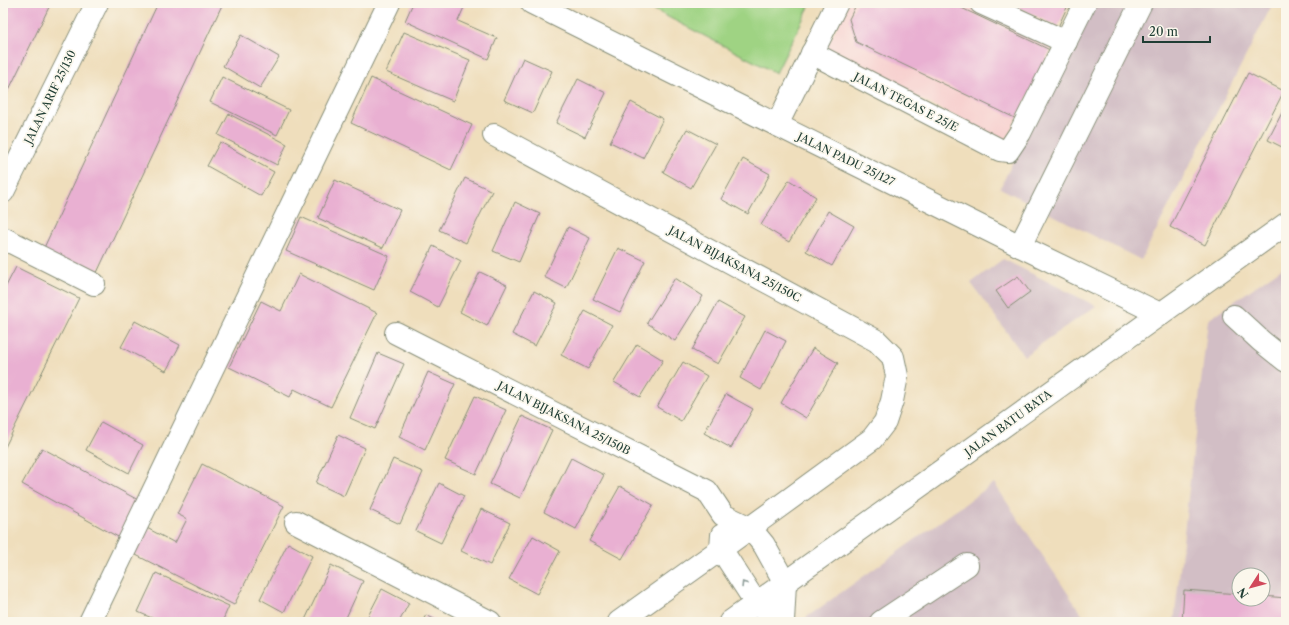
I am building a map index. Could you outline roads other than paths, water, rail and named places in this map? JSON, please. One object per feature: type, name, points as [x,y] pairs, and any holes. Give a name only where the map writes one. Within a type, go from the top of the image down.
[{"type":"street","name":"JALAN ARIF 25/130","points":[[3,192],[96,3]]},
{"type":"street","points":[[90,622],[389,3]]},
{"type":"street","name":"JALAN PADU 25/127","points":[[532,3],[1160,314]]},
{"type":"street","points":[[777,125],[837,3]]},
{"type":"street","points":[[981,3],[1066,42],[1085,3]]},
{"type":"street","points":[[1020,246],[1141,3]]},
{"type":"street","name":"JALAN TEGAS E 25/E","points":[[812,53],[1000,150],[1008,151],[1020,133],[1066,42]]},
{"type":"street","name":"JALAN BIJAKSANA 25/150C","points":[[494,135],[877,341],[893,357],[897,376],[892,402],[885,422],[872,439],[619,622]]},
{"type":"street","name":"JALAN BATU BATA","points":[[730,622],[1286,224]]},
{"type":"street","points":[[3,238],[94,284]]},
{"type":"street","points":[[1234,316],[1260,341],[1286,362]]},
{"type":"street","name":"JALAN BIJAKSANA 25/150B","points":[[396,333],[707,491],[723,515]]},
{"type":"street","points":[[778,622],[756,603],[721,549],[723,515],[750,528],[764,545],[785,583],[783,622]]},
{"type":"street","points":[[296,522],[490,622]]},
{"type":"street","points":[[881,622],[967,565]]}]
